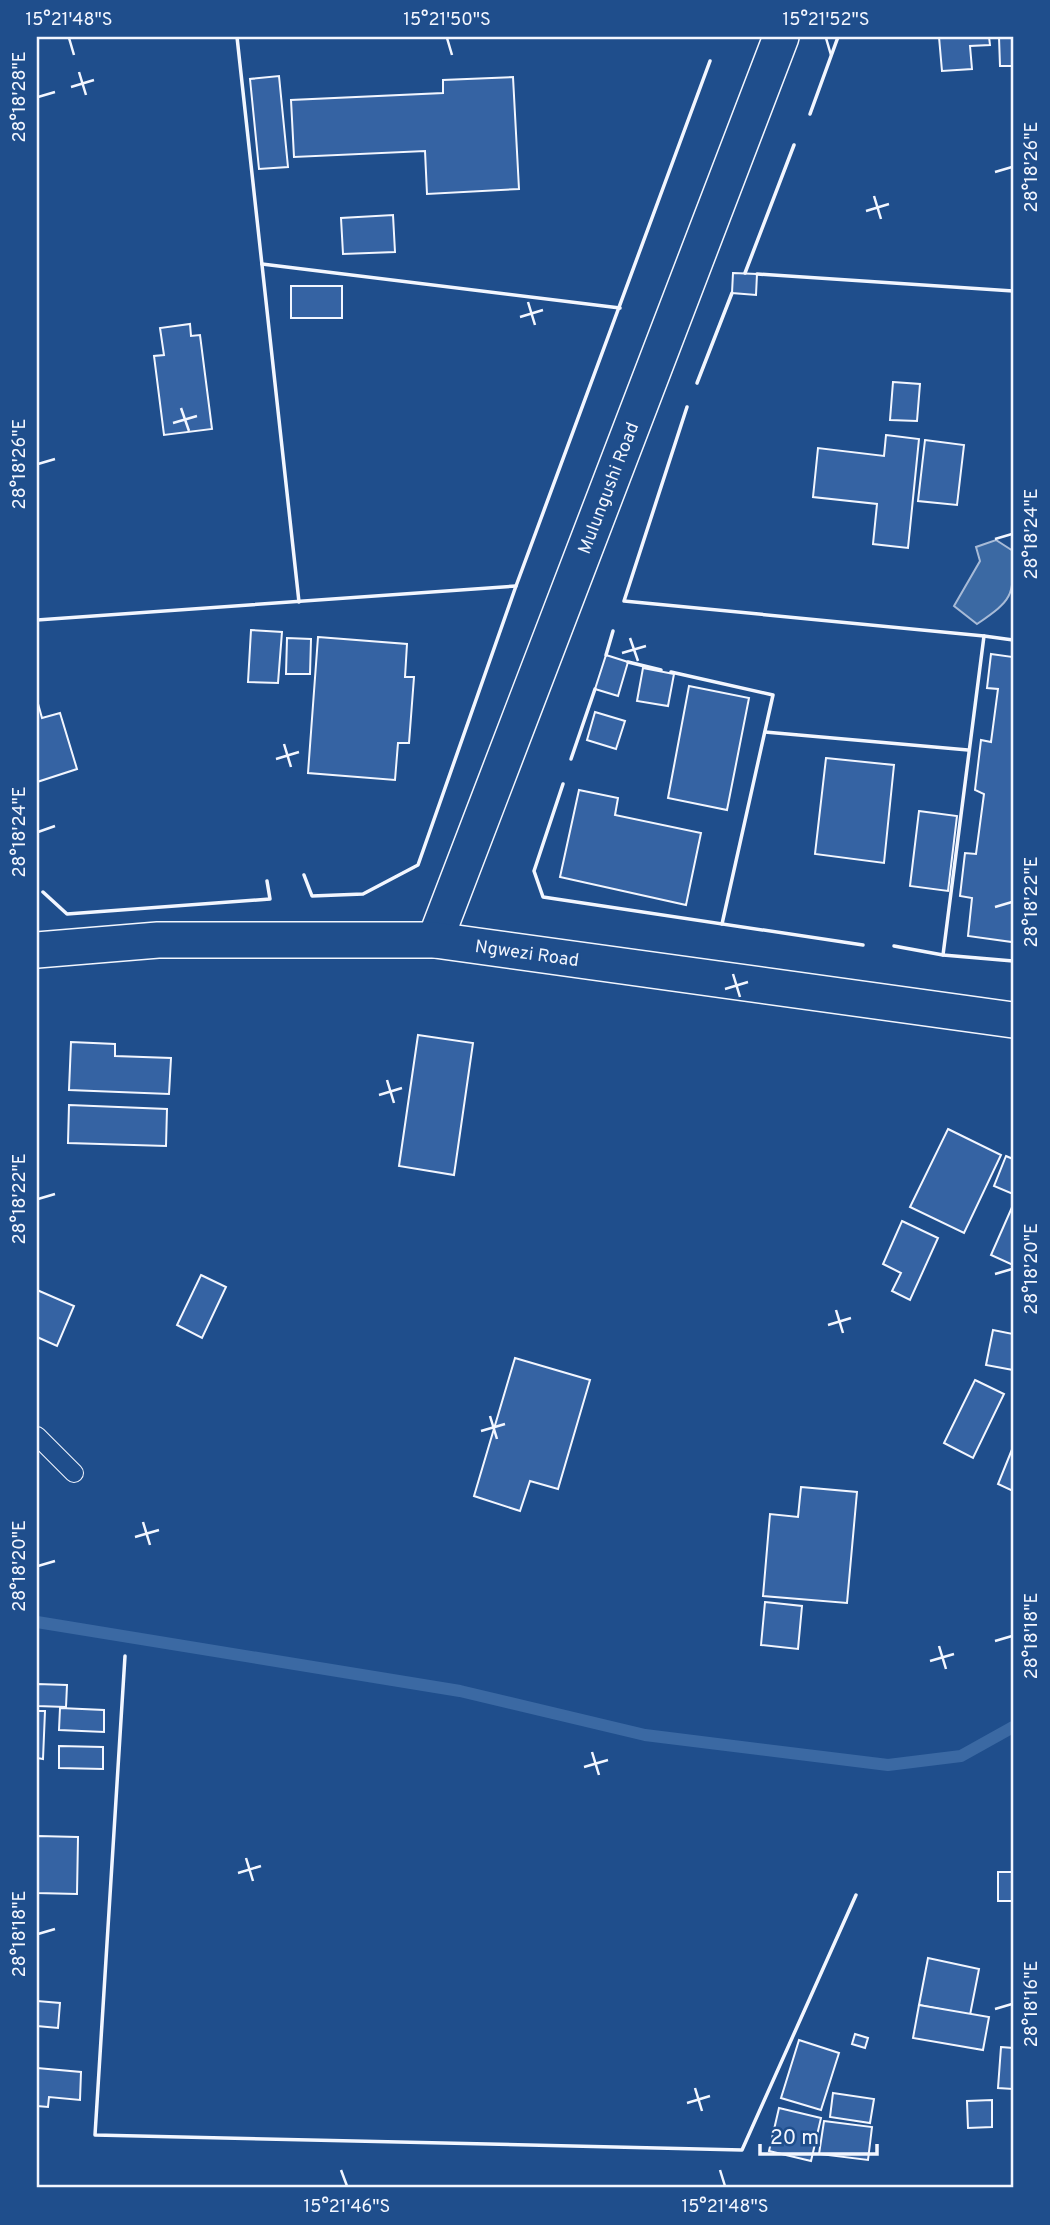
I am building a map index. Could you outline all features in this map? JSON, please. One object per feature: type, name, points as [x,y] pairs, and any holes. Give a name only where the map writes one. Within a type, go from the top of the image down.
[{"type":"street","name":"Mulungushi Road","points":[[435,940],[781,37]]},
{"type":"street","name":"Ngwezi Road","points":[[37,950],[158,940],[435,940],[1013,1020]]},
{"type":"lane","points":[[37,1436],[74,1473]]},
{"type":"water","points":[[996,540],[1013,551],[1012,587],[999,608],[977,624],[954,606],[980,561],[976,547]]},
{"type":"building","points":[[939,37],[989,37],[990,45],[970,46],[972,69],[942,71]]},
{"type":"building","points":[[999,37],[1013,37],[1013,66],[1000,66]]},
{"type":"building","points":[[279,76],[288,167],[259,169],[250,79]]},
{"type":"building","points":[[513,77],[519,189],[427,194],[425,151],[294,157],[291,100],[443,93],[443,80]]},
{"type":"building","points":[[393,215],[395,252],[343,254],[341,218]]},
{"type":"building","points":[[733,273],[757,274],[756,295],[732,293]]},
{"type":"building","points":[[291,286],[342,286],[342,318],[291,318]]},
{"type":"building","points":[[190,324],[191,336],[200,335],[212,429],[164,435],[154,356],[164,355],[160,328]]},
{"type":"building","points":[[893,382],[920,384],[917,421],[890,420]]},
{"type":"building","points":[[886,435],[919,439],[908,548],[873,544],[877,504],[813,497],[818,448],[884,456]]},
{"type":"building","points":[[925,440],[964,445],[957,505],[918,501]]},
{"type":"building","points":[[251,630],[282,632],[278,683],[248,682]]},
{"type":"building","points":[[318,637],[407,644],[405,677],[414,677],[409,743],[398,743],[395,780],[308,773]]},
{"type":"building","points":[[287,638],[311,639],[310,674],[286,674]]},
{"type":"building","points":[[991,654],[1013,657],[1012,942],[968,936],[972,898],[960,896],[965,853],[976,854],[984,794],[975,790],[981,740],[991,742],[998,689],[987,688]]},
{"type":"building","points":[[606,655],[628,662],[618,696],[595,689]]},
{"type":"building","points":[[643,668],[674,674],[668,706],[637,701]]},
{"type":"building","points":[[689,686],[749,698],[727,810],[668,798]]},
{"type":"building","points":[[37,700],[42,718],[60,713],[77,769],[37,782]]},
{"type":"building","points":[[595,712],[625,721],[616,749],[587,740]]},
{"type":"building","points":[[826,758],[894,765],[884,863],[815,854]]},
{"type":"building","points":[[579,790],[618,798],[615,815],[701,833],[686,905],[560,877]]},
{"type":"building","points":[[919,811],[957,816],[948,891],[910,886]]},
{"type":"building","points":[[418,1035],[473,1043],[454,1175],[399,1166]]},
{"type":"building","points":[[71,1042],[115,1044],[115,1056],[171,1058],[169,1094],[69,1090]]},
{"type":"building","points":[[69,1105],[167,1109],[166,1146],[68,1143]]},
{"type":"building","points":[[948,1129],[1001,1155],[964,1233],[910,1207]]},
{"type":"building","points":[[1006,1156],[1013,1159],[1013,1194],[994,1186]]},
{"type":"building","points":[[1013,1205],[1013,1265],[991,1255]]},
{"type":"building","points":[[902,1221],[938,1238],[910,1300],[892,1291],[901,1273],[883,1264]]},
{"type":"building","points":[[201,1275],[226,1287],[202,1338],[177,1325]]},
{"type":"building","points":[[37,1290],[74,1306],[57,1346],[37,1337]]},
{"type":"building","points":[[993,1330],[1013,1334],[1013,1370],[986,1365]]},
{"type":"building","points":[[515,1358],[590,1380],[558,1489],[530,1481],[520,1511],[474,1496]]},
{"type":"building","points":[[975,1380],[1004,1394],[973,1458],[944,1443]]},
{"type":"building","points":[[1013,1447],[1013,1491],[998,1484]]},
{"type":"building","points":[[801,1487],[857,1492],[847,1603],[763,1596],[770,1514],[798,1517]]},
{"type":"building","points":[[765,1602],[802,1606],[798,1649],[761,1645]]},
{"type":"building","points":[[37,1684],[67,1685],[66,1707],[37,1706]]},
{"type":"building","points":[[60,1708],[104,1710],[104,1732],[59,1730]]},
{"type":"building","points":[[37,1711],[45,1711],[43,1759],[37,1758]]},
{"type":"building","points":[[59,1746],[103,1747],[103,1769],[59,1768]]},
{"type":"building","points":[[38,1836],[78,1837],[77,1894],[37,1893]]},
{"type":"building","points":[[998,1872],[1013,1872],[1013,1901],[998,1901]]},
{"type":"building","points":[[928,1958],[979,1969],[970,2015],[919,2005]]},
{"type":"building","points":[[37,2001],[60,2003],[58,2028],[37,2026]]},
{"type":"building","points":[[919,2005],[989,2017],[983,2050],[913,2038]]},
{"type":"building","points":[[855,2034],[868,2038],[865,2048],[852,2044]]},
{"type":"building","points":[[799,2040],[839,2053],[821,2110],[781,2098]]},
{"type":"building","points":[[1001,2047],[1013,2048],[1013,2089],[998,2088]]},
{"type":"building","points":[[37,2068],[81,2072],[80,2100],[49,2097],[48,2107],[37,2106]]},
{"type":"building","points":[[833,2093],[874,2099],[870,2123],[830,2117]]},
{"type":"building","points":[[992,2100],[992,2127],[968,2128],[967,2101]]},
{"type":"building","points":[[779,2108],[821,2118],[811,2161],[769,2151]]},
{"type":"building","points":[[824,2121],[872,2127],[868,2160],[819,2154]]},
{"type":"waterway","points":[[37,1622],[460,1691],[645,1735],[888,1765],[961,1756],[1013,1727]]},
{"type":"wall","points":[[237,37],[299,602]]},
{"type":"wall","points":[[810,114],[838,37]]},
{"type":"wall","points":[[304,875],[312,896],[363,894],[418,865],[516,586],[710,61]]},
{"type":"wall","points":[[745,273],[794,145]]},
{"type":"wall","points":[[262,264],[620,308]]},
{"type":"wall","points":[[757,274],[1013,291]]},
{"type":"wall","points":[[697,383],[732,293]]},
{"type":"wall","points":[[687,407],[624,601],[1013,640]]},
{"type":"wall","points":[[37,620],[516,586]]},
{"type":"wall","points":[[606,655],[613,631]]},
{"type":"wall","points":[[943,955],[984,636]]},
{"type":"wall","points":[[628,662],[661,670]]},
{"type":"wall","points":[[671,672],[773,695],[722,924]]},
{"type":"wall","points":[[571,759],[595,689]]},
{"type":"wall","points":[[765,732],[968,750]]},
{"type":"wall","points":[[563,784],[534,871],[543,897],[863,945]]},
{"type":"wall","points":[[43,892],[67,914],[270,899],[267,881]]},
{"type":"wall","points":[[894,946],[943,955],[1013,961]]},
{"type":"wall","points":[[125,1656],[95,2135],[742,2150],[856,1895]]}]
